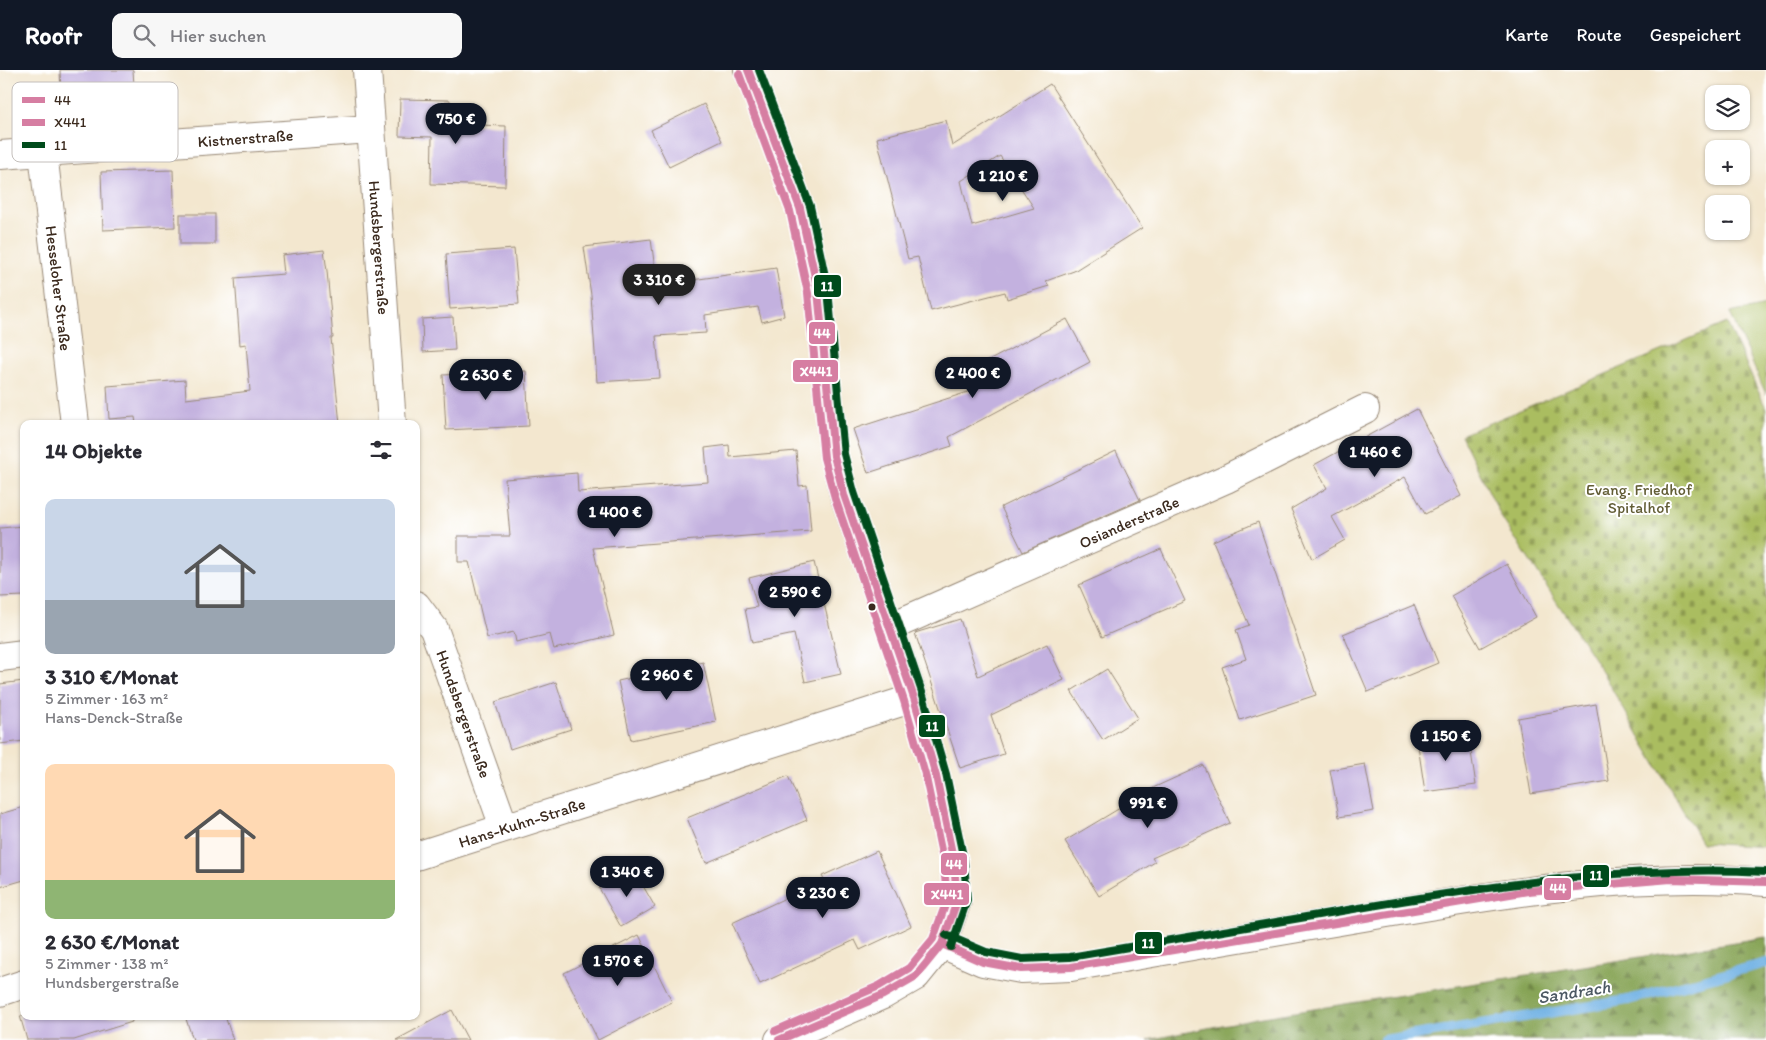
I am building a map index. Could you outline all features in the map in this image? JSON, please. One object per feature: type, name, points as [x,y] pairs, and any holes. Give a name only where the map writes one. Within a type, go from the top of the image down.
[{"type":"street","name":"Hundsbergerstraße","points":[[367,70],[392,420]]},
{"type":"street","points":[[748,70],[800,208],[818,291],[834,456],[844,494],[914,698],[936,776],[954,863],[956,901],[942,944],[916,976],[883,995],[779,1040]]},
{"type":"street","name":"Kistnerstraße","points":[[178,143],[371,129]]},
{"type":"street","name":"Hesseloher Straße","points":[[44,162],[75,420]]},
{"type":"street","name":"Osianderstraße","points":[[890,628],[1226,479],[1365,408]]},
{"type":"street","name":"Hundsbergerstraße","points":[[420,611],[434,628],[504,827]]},
{"type":"street","points":[[0,657],[20,654]]},
{"type":"street","name":"Hans-Kuhn-Straße","points":[[420,855],[914,698]]},
{"type":"street","points":[[942,944],[983,962],[1021,970],[1071,967],[1452,902],[1552,888],[1646,880],[1766,882]]},
{"type":"street","points":[[0,992],[20,985]]},
{"type":"green space","points":[[1766,305],[1766,394],[1730,313]]},
{"type":"green space","name":"Evang. Friedhof Spitalhof","points":[[1727,323],[1766,408],[1766,847],[1702,843],[1595,660],[1503,520],[1461,435]]},
{"type":"green space","points":[[1766,937],[1766,1040],[1148,1040],[1257,1018]]},
{"type":"building","points":[[60,70],[133,70],[134,82],[60,82]]},
{"type":"building","points":[[1050,84],[1142,228],[1074,271],[1046,281],[1049,286],[1007,299],[1005,292],[931,311],[918,257],[908,259],[877,138],[946,120],[952,146]],"holes":[[[1000,156],[1034,208],[972,226],[961,181]]]},
{"type":"building","points":[[400,99],[450,100],[449,124],[506,126],[505,186],[431,184],[432,137],[399,136]]},
{"type":"building","points":[[704,104],[722,141],[669,167],[651,130]]},
{"type":"building","points":[[173,170],[175,227],[103,230],[101,172]]},
{"type":"building","points":[[180,214],[215,214],[215,244],[180,244]]},
{"type":"building","points":[[651,239],[657,285],[776,268],[784,316],[762,322],[758,307],[705,315],[706,333],[656,336],[660,378],[597,382],[591,295],[584,247]]},
{"type":"building","points":[[514,249],[519,304],[450,309],[446,254]]},
{"type":"building","points":[[324,250],[340,420],[135,420],[135,417],[109,419],[107,386],[185,380],[186,399],[250,391],[246,344],[240,345],[235,278],[284,274],[282,255]]},
{"type":"building","points":[[453,317],[455,350],[423,352],[422,319]]},
{"type":"building","points":[[1067,319],[1090,362],[949,437],[952,446],[868,473],[853,429],[971,391],[962,375]]},
{"type":"building","points":[[526,371],[529,426],[446,430],[443,375]]},
{"type":"building","points":[[1417,409],[1461,496],[1425,514],[1405,477],[1332,517],[1345,540],[1312,559],[1291,509],[1327,488],[1314,465]]},
{"type":"building","points":[[729,445],[730,457],[796,451],[799,486],[807,485],[811,531],[593,548],[614,635],[554,649],[550,634],[516,642],[514,632],[487,638],[469,562],[458,562],[458,536],[510,536],[505,479],[577,473],[578,492],[708,482],[705,448]]},
{"type":"building","points":[[1116,451],[1140,500],[1023,552],[1001,507]]},
{"type":"building","points":[[1258,522],[1316,695],[1240,720],[1222,667],[1246,659],[1236,630],[1249,625],[1213,541]]},
{"type":"building","points":[[20,526],[20,596],[0,597],[0,528]]},
{"type":"building","points":[[1161,549],[1185,601],[1102,637],[1079,585]]},
{"type":"building","points":[[814,562],[841,674],[805,682],[794,634],[752,643],[745,609],[757,607],[749,578]]},
{"type":"building","points":[[1507,564],[1536,617],[1480,648],[1451,596]]},
{"type":"building","points":[[1414,605],[1438,663],[1368,692],[1343,634]]},
{"type":"building","points":[[960,619],[978,676],[1047,644],[1064,680],[991,715],[1004,754],[960,768],[915,633]]},
{"type":"building","points":[[703,662],[716,722],[631,740],[618,681]]},
{"type":"building","points":[[1107,669],[1138,718],[1103,740],[1071,691]]},
{"type":"building","points":[[20,682],[20,742],[0,744],[0,684]]},
{"type":"building","points":[[556,682],[571,729],[510,749],[495,702]]},
{"type":"building","points":[[1596,704],[1609,781],[1531,794],[1518,718]]},
{"type":"building","points":[[1468,732],[1476,785],[1425,792],[1417,739]]},
{"type":"building","points":[[1365,764],[1374,811],[1339,817],[1330,770]]},
{"type":"building","points":[[1203,765],[1230,823],[1152,858],[1155,862],[1099,896],[1065,841],[1155,787]]},
{"type":"building","points":[[788,776],[807,820],[706,863],[687,818]]},
{"type":"building","points":[[20,808],[20,881],[0,887],[0,814]]},
{"type":"building","points":[[877,851],[911,926],[860,950],[855,940],[760,984],[732,923],[824,880],[822,876]]},
{"type":"building","points":[[633,868],[655,907],[621,927],[599,888]]},
{"type":"building","points":[[639,935],[672,1002],[598,1040],[564,973]]},
{"type":"building","points":[[452,1010],[468,1040],[396,1040]]},
{"type":"building","points":[[21,1020],[132,1020],[132,1022],[74,1040],[27,1040]]},
{"type":"building","points":[[186,1020],[226,1020],[233,1040],[193,1040]]},
{"type":"waterway","name":"Sandrach","points":[[1384,1040],[1628,1000],[1766,963]]},
{"type":"transit line","name":"44","points":[[748,70],[800,208],[818,291],[834,456],[844,495],[914,698],[936,776],[954,863],[957,901],[942,944],[916,976],[883,995],[779,1040]]},
{"type":"transit line","name":"11","points":[[759,70],[810,206],[828,290],[844,454],[854,492],[923,695],[946,774],[964,861],[967,900],[951,947]]},
{"type":"transit line","name":"X441","points":[[739,74],[790,211],[808,293],[824,458],[835,498],[904,701],[926,778],[944,864],[947,900],[933,939],[909,968],[879,986],[775,1031]]},
{"type":"transit line","name":"11","points":[[946,935],[986,952],[1022,959],[1070,957],[1265,923],[1526,883],[1669,871],[1766,872]]},
{"type":"transit line","name":"44","points":[[942,944],[983,962],[1021,969],[1071,967],[1528,891],[1671,879],[1766,882]]}]
